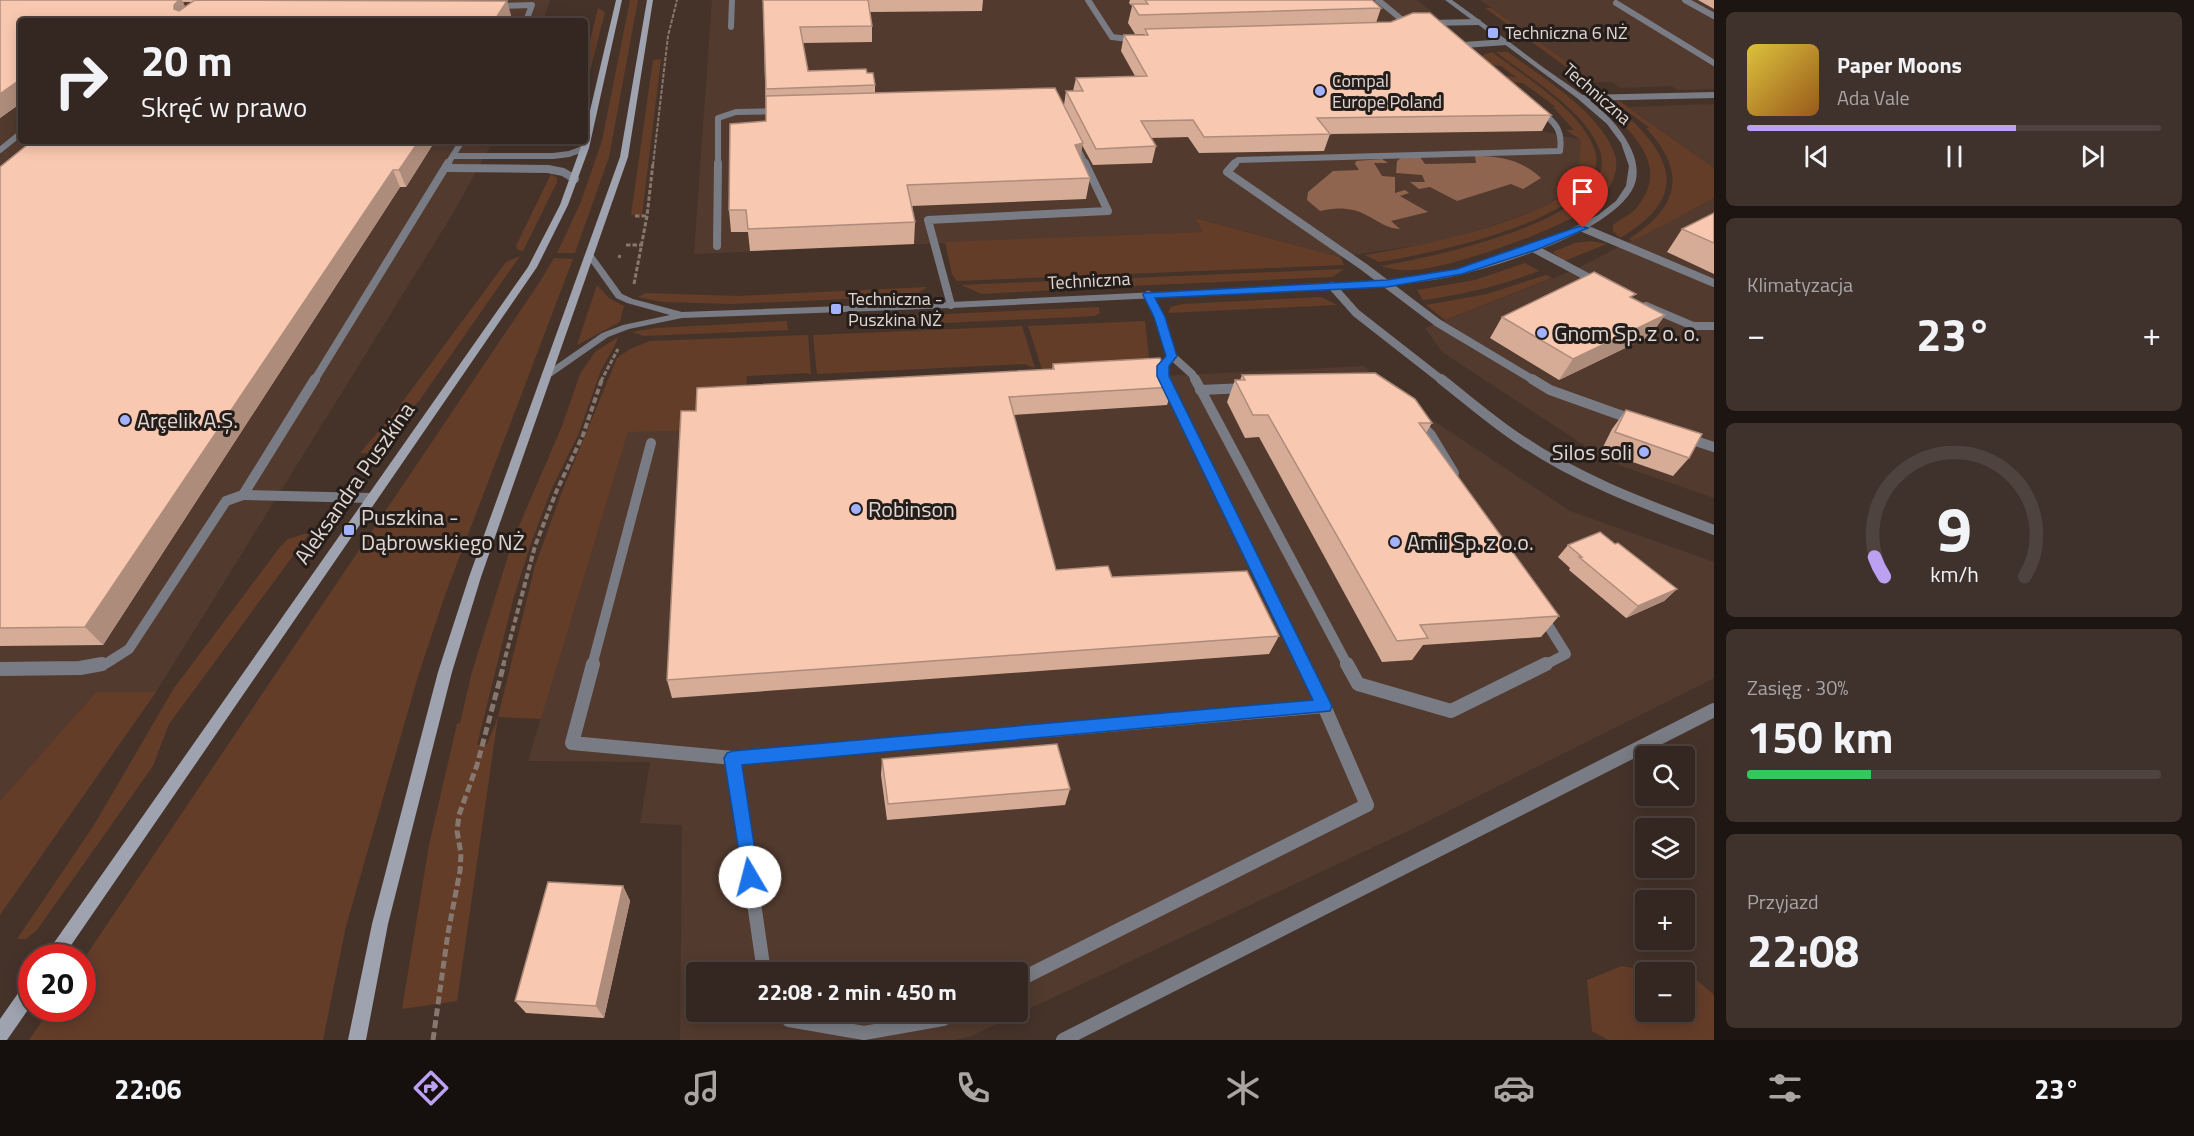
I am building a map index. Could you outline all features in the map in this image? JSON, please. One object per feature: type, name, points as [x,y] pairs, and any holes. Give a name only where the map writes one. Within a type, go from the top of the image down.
[{"type":"main road","name":"Aleksandra Puszkina","points":[[588,135],[619,0]]},
{"type":"main road","points":[[357,1040],[380,924],[445,672],[475,577],[624,157],[650,0]]},
{"type":"main road","name":"Aleksandra Puszkina","points":[[62,944],[532,267],[575,179],[586,144]]},
{"type":"main road","points":[[0,1034],[18,1008]]},
{"type":"street","name":"Techniczna","points":[[548,374],[605,335],[626,327],[682,315],[951,305],[1387,284],[1459,272],[1533,248],[1583,228],[1618,204],[1629,190],[1633,176],[1633,159],[1624,141],[1606,120],[1581,98],[1448,0]]},
{"type":"street","name":"Techniczna","points":[[590,256],[619,296],[682,315]]},
{"type":"lane","points":[[731,27],[732,0]]},
{"type":"lane","points":[[1088,0],[1112,37],[1125,40],[1148,40]]},
{"type":"lane","points":[[1378,0],[1406,23]]},
{"type":"lane","points":[[1685,0],[1714,16]]},
{"type":"lane","points":[[1616,3],[1714,63]]},
{"type":"lane","points":[[484,6],[531,5],[527,18]]},
{"type":"lane","points":[[1396,28],[1406,23],[1478,22]]},
{"type":"lane","points":[[1475,56],[1464,45],[1506,42]]},
{"type":"lane","points":[[1581,98],[1714,94]]},
{"type":"lane","points":[[1530,102],[1558,125],[1563,136],[1560,151],[1238,160],[1227,172],[1387,284],[1438,323],[1550,390],[1648,425]]},
{"type":"lane","points":[[717,246],[718,118],[736,112],[793,110]]},
{"type":"lane","points":[[951,305],[928,220],[1108,211],[1069,130]]},
{"type":"lane","points":[[0,150],[18,136]]},
{"type":"lane","points":[[243,495],[460,144]]},
{"type":"lane","points":[[454,156],[553,156],[569,154],[585,148]]},
{"type":"lane","points":[[447,168],[548,169],[563,172],[575,179]]},
{"type":"lane","points":[[1583,228],[1714,283]]},
{"type":"lane","points":[[1533,248],[1605,285]]},
{"type":"lane","points":[[1332,286],[1356,313],[1521,441],[1567,468],[1634,500],[1714,530]]},
{"type":"lane","points":[[1148,295],[1159,317],[1172,356],[1192,374],[1358,684],[1451,711],[1566,654],[1535,604]]},
{"type":"lane","points":[[1637,301],[1694,326],[1714,326]]},
{"type":"lane","points":[[1028,975],[1366,805],[1324,706],[1163,376],[1163,366],[1172,356]]},
{"type":"lane","points":[[1200,390],[1257,388]]},
{"type":"lane","points":[[1407,415],[1425,427],[1461,485]]},
{"type":"lane","points":[[1681,436],[1714,447]]},
{"type":"lane","points":[[651,443],[572,743],[733,758],[1324,706]]},
{"type":"lane","points":[[0,669],[80,668],[107,663],[129,649],[226,501],[243,495],[371,498]]},
{"type":"lane","points":[[1062,1040],[1714,710]]},
{"type":"lane","points":[[733,758],[763,962]]},
{"type":"lane","points":[[801,1022],[864,1033],[926,1022]]},
{"type":"path","points":[[630,301],[643,245],[668,36],[677,0]]},
{"type":"path","points":[[635,216],[647,216]]},
{"type":"path","points":[[626,245],[643,245]]},
{"type":"path","points":[[433,1040],[460,871],[461,854],[457,831],[459,815],[475,772],[535,546],[557,490],[583,435],[605,370],[623,343],[626,327]]},
{"type":"shaded area","name":"Arçelik A.Ş.","points":[[0,0],[550,0],[544,18],[18,18],[18,144],[491,144],[452,215],[156,692],[96,692],[0,801]]},
{"type":"shaded area","points":[[630,0],[638,0],[609,157],[575,253],[557,253],[580,204],[602,141]]},
{"type":"shaded area","points":[[712,0],[1417,0],[1439,17],[1423,18],[1542,131],[1581,140],[1579,164],[1581,182],[1540,209],[1482,229],[1439,242],[1340,257],[1196,218],[1203,232],[694,254]]},
{"type":"shaded area","points":[[1480,0],[1714,0],[1714,89],[1678,90],[1671,86],[1621,88],[1612,82],[1596,82]]},
{"type":"shaded area","points":[[598,8],[605,12],[588,79],[588,48]]},
{"type":"shaded area","points":[[1485,8],[1491,8],[1596,82],[1587,82]]},
{"type":"shaded area","points":[[1492,52],[1550,95],[1576,120],[1594,148],[1594,173],[1578,194],[1549,213],[1513,229],[1402,258],[1379,262],[1365,255],[1431,242],[1496,225],[1544,206],[1581,182],[1579,164],[1581,140],[1566,130],[1574,130],[1553,107],[1556,107],[1523,83],[1510,82],[1502,75],[1517,78],[1501,66],[1482,59],[1483,55]]},
{"type":"shaded area","points":[[1496,52],[1508,52],[1569,97],[1597,124],[1608,139],[1615,155],[1615,174],[1610,186],[1599,201],[1585,211],[1538,234],[1510,244],[1430,268],[1404,270],[1381,266],[1476,244],[1516,231],[1553,215],[1582,197],[1599,175],[1600,151],[1583,122],[1555,96]]},
{"type":"shaded area","points":[[661,59],[642,215],[631,215],[653,60]]},
{"type":"shaded area","points":[[1618,100],[1714,168],[1714,198],[1633,241],[1629,239],[1646,227],[1668,201],[1672,188],[1672,174],[1668,159],[1646,128],[1650,128],[1616,103]]},
{"type":"shaded area","points":[[1611,102],[1646,136],[1658,153],[1665,170],[1666,187],[1660,204],[1645,221],[1620,238],[1613,231],[1613,225],[1638,206],[1647,191],[1650,177],[1649,164],[1644,152],[1627,128],[1606,107]]},
{"type":"shaded area","points":[[1714,104],[1714,168],[1629,107]]},
{"type":"shaded area","points":[[1475,156],[1511,160],[1541,178],[1523,189],[1511,184],[1457,201],[1430,187],[1419,189],[1410,182],[1425,182],[1422,175],[1396,173],[1397,161],[1401,158],[1420,157],[1425,164],[1476,163]]},
{"type":"shaded area","points":[[1382,159],[1388,163],[1374,163],[1382,176],[1395,177],[1395,193],[1405,190],[1409,193],[1400,196],[1428,212],[1391,221],[1400,229],[1387,226],[1350,209],[1320,211],[1307,200],[1308,192],[1333,171],[1359,170],[1355,164],[1356,161]]},
{"type":"shaded area","points":[[551,174],[557,178],[557,182],[523,251],[518,250],[516,246]]},
{"type":"shaded area","points":[[1714,198],[1714,498],[1610,462],[1442,352],[1425,328],[1574,270]]},
{"type":"shaded area","points":[[1195,218],[1340,257],[1344,265],[957,281],[952,274],[945,242],[1203,232]]},
{"type":"shaded area","points":[[1591,241],[1607,244],[1564,261],[1553,252],[1575,243]]},
{"type":"shaded area","points":[[520,256],[419,401],[370,453],[360,453],[395,412],[506,262]]},
{"type":"shaded area","points":[[554,258],[573,259],[445,595],[419,673],[346,926],[323,1040],[29,1040],[41,1022],[96,1022],[96,944],[94,944]]},
{"type":"shaded area","points":[[1525,263],[1539,271],[1482,289],[1438,298],[1423,300],[1417,290],[1475,280]]},
{"type":"shaded area","points":[[1344,269],[1332,277],[1106,287],[1103,281],[1109,279]]},
{"type":"shaded area","points":[[1546,275],[1552,278],[1445,320],[1426,305],[1487,294]]},
{"type":"shaded area","points":[[1089,281],[1092,288],[982,294],[961,285]]},
{"type":"shaded area","points":[[597,285],[609,298],[624,306],[620,322],[577,345]]},
{"type":"shaded area","points":[[927,287],[914,296],[732,304],[663,302],[638,297],[646,293],[737,296]]},
{"type":"shaded area","points":[[1321,297],[1337,305],[1168,313],[1171,307],[1182,304]]},
{"type":"shaded area","points":[[1099,307],[1100,313],[1095,316],[858,327],[857,318]]},
{"type":"shaded area","points":[[787,321],[788,330],[644,336],[632,332],[656,328]]},
{"type":"shaded area","points":[[1145,321],[1149,358],[1137,365],[1042,369],[1028,326]]},
{"type":"shaded area","points":[[1022,326],[1035,368],[1025,364],[817,374],[813,335]]},
{"type":"shaded area","points":[[808,335],[811,375],[807,373],[747,376],[745,404],[696,430],[628,432],[541,719],[498,717],[535,566],[561,494],[617,358],[630,349],[650,341]]},
{"type":"shaded area","points":[[618,337],[601,370],[578,435],[551,490],[530,546],[513,600],[477,745],[487,744],[498,717],[457,1001],[402,1009],[429,845],[457,724],[460,723],[472,672],[513,540],[562,426],[580,374],[595,352]]},
{"type":"shaded area","name":"Robinson","points":[[1364,366],[1381,386],[1570,511],[1714,562],[1714,678],[1410,830],[1028,1009],[1028,962],[686,962],[686,1022],[1001,1022],[969,1037],[954,1040],[680,1040],[682,825],[640,823],[650,762],[528,761],[628,432],[1163,376]]},
{"type":"shaded area","points":[[309,534],[169,724],[153,766],[37,930],[26,939],[17,939],[94,825],[174,688],[280,547],[288,539]]},
{"type":"shaded area","points":[[96,692],[156,692],[0,915],[0,801]]},
{"type":"shaded area","points":[[1622,966],[1635,969],[1635,1022],[1695,1022],[1695,980],[1698,981],[1714,995],[1714,1040],[1608,1040],[1592,1031],[1587,980]]},
{"type":"building","points":[[0,0],[179,0],[174,5],[174,9],[179,11],[195,0],[507,1],[496,18],[18,18],[18,81],[0,94]]},
{"type":"building","points":[[763,0],[868,0],[872,26],[800,27],[808,71],[866,69],[867,73],[873,73],[875,85],[766,89]]},
{"type":"building","points":[[1145,0],[1372,0],[1381,8],[1139,15],[1132,4],[1148,4]]},
{"type":"building","name":"Compal Europe Poland","points":[[1413,13],[1430,13],[1551,115],[1317,118],[1330,134],[1204,137],[1193,120],[1141,121],[1156,146],[1096,149],[1066,91],[1083,91],[1076,78],[1147,76],[1124,35],[1148,35],[1145,29],[1391,22]]},
{"type":"building","points":[[1055,88],[1083,143],[1075,145],[1090,178],[907,185],[915,222],[748,229],[746,210],[729,210],[730,124],[766,121],[766,96]]},
{"type":"building","name":"Arçelik A.Ş.","points":[[28,144],[417,144],[399,170],[393,170],[85,627],[0,628],[0,167]]},
{"type":"building","points":[[1714,213],[1714,243],[1682,229]]},
{"type":"building","points":[[1594,272],[1636,294],[1630,297],[1665,315],[1573,359],[1502,317]]},
{"type":"building","name":"Robinson","points":[[1160,358],[1173,387],[1009,397],[1056,570],[1108,566],[1112,577],[1247,571],[1279,636],[667,680],[681,411],[696,411],[697,388],[1054,369],[1053,364]]},
{"type":"building","name":"Amii Sp. z o.o.","points":[[1375,373],[1415,399],[1432,423],[1419,423],[1559,616],[1420,625],[1428,638],[1397,641],[1268,415],[1253,415],[1235,380],[1245,380],[1242,375]]},
{"type":"building","points":[[1626,410],[1702,434],[1689,458],[1615,432]]},
{"type":"building","points":[[1600,532],[1615,544],[1618,543],[1677,589],[1638,606],[1579,557],[1582,557],[1568,545]]},
{"type":"building","points":[[1057,744],[1070,789],[888,804],[882,759]]},
{"type":"building","points":[[548,882],[623,886],[596,1006],[515,1001]]},
{"type":"place","name":"Techniczna 6 NŻ","points":[[1493,33]]},
{"type":"place","name":"Compal Europe Poland","points":[[1320,91]]},
{"type":"place","name":"Techniczna - Puszkina NŻ","points":[[836,309]]},
{"type":"place","name":"Gnom Sp. z o. o.","points":[[1542,333]]},
{"type":"place","name":"Arçelik A.Ş.","points":[[125,420]]},
{"type":"place","name":"Silos soli","points":[[1644,452]]},
{"type":"place","name":"Robinson","points":[[856,509]]},
{"type":"place","name":"Puszkina - Dąbrowskiego NŻ","points":[[349,530]]},
{"type":"place","name":"Amii Sp. z o.o.","points":[[1395,542]]},
{"type":"route","points":[[750,877],[733,758],[1324,706],[1163,376],[1163,366],[1172,356],[1159,317],[1148,295],[1387,284],[1459,272],[1533,248],[1583,228]]}]
